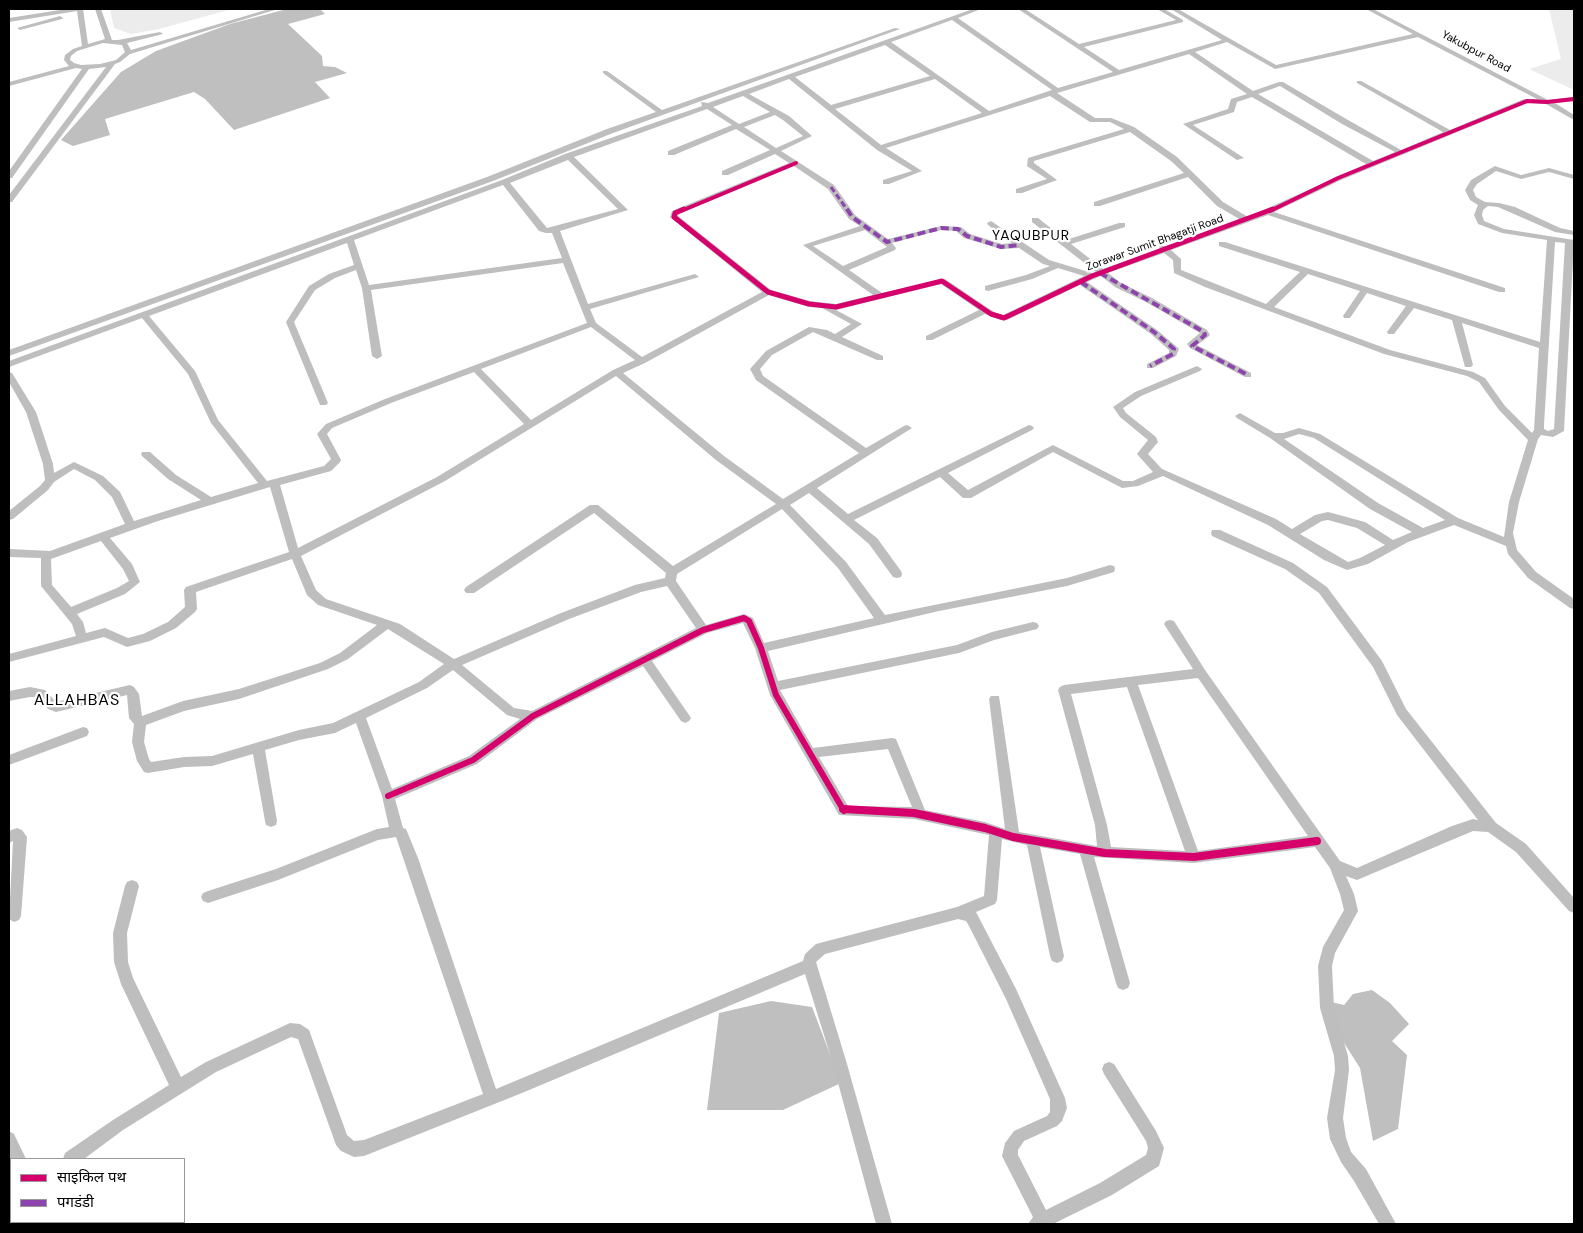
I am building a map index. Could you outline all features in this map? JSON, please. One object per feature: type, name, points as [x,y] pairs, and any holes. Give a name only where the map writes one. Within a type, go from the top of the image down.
[{"type":"street","points":[[9,15],[48,9]]},
{"type":"street","points":[[98,9],[109,41]]},
{"type":"street","points":[[188,26],[253,9]]},
{"type":"street","points":[[9,200],[112,63],[128,53],[275,9]]},
{"type":"street","points":[[9,364],[350,239],[497,182],[610,131],[957,9]]},
{"type":"street","points":[[9,353],[497,182],[978,9]]},
{"type":"street","points":[[1021,9],[1119,74]]},
{"type":"street","points":[[1160,9],[1220,44]]},
{"type":"street","points":[[1174,9],[1275,67],[1419,35]]},
{"type":"street","name":"Yakubpur Road","points":[[1369,9],[1574,118]]},
{"type":"street","points":[[79,10],[85,45]]},
{"type":"street","points":[[9,20],[79,10]]},
{"type":"street","points":[[20,28],[79,10]]},
{"type":"street","points":[[953,18],[1094,120],[1110,120],[1131,129],[1174,159],[1220,204],[1247,220]]},
{"type":"street","points":[[1079,46],[1181,21]]},
{"type":"street","points":[[9,83],[67,60],[71,52],[85,45],[109,41],[120,42],[171,31]]},
{"type":"street","points":[[880,148],[1054,92],[1220,44],[1228,40]]},
{"type":"street","points":[[120,42],[128,48],[128,53]]},
{"type":"street","points":[[886,42],[989,114]]},
{"type":"street","points":[[1192,52],[1251,93],[1372,164]]},
{"type":"street","points":[[67,60],[76,66]]},
{"type":"street","points":[[9,83],[76,66],[87,67],[112,63]]},
{"type":"street","points":[[9,176],[87,67]]},
{"type":"street","points":[[605,72],[662,113]]},
{"type":"street","points":[[789,76],[880,148],[918,171],[886,182]]},
{"type":"street","points":[[830,108],[935,77]]},
{"type":"street","points":[[1359,82],[1448,132]]},
{"type":"street","points":[[1240,158],[1187,124],[1231,110],[1233,108],[1232,103],[1251,93],[1281,83],[1345,122],[1400,152]]},
{"type":"street","points":[[725,173],[808,136],[776,112],[743,93]]},
{"type":"street","points":[[1547,102],[1574,99]]},
{"type":"street","points":[[698,100],[831,187],[852,216],[887,242],[892,248],[842,270]]},
{"type":"street","name":"Zorawar Sumit Bhagatji Road","points":[[768,292],[820,306],[836,307],[942,281],[985,310],[997,317],[1004,318],[1096,274],[1267,212],[1448,132],[1527,101],[1547,102]]},
{"type":"street","points":[[671,153],[776,112]]},
{"type":"street","points":[[1019,191],[1053,180],[1030,164],[1031,160],[1131,129]]},
{"type":"street","points":[[497,182],[546,231],[624,210],[568,156]]},
{"type":"street","points":[[9,658],[105,632],[126,643],[146,638],[172,625],[189,612],[192,605],[190,590],[295,554],[441,479],[616,372],[642,361],[768,292],[673,215],[796,163]]},
{"type":"street","points":[[1573,239],[1512,209],[1498,205],[1484,205],[1473,198],[1469,190],[1474,182],[1495,168],[1521,178],[1549,170],[1574,177]]},
{"type":"street","points":[[1097,204],[1189,174]]},
{"type":"street","points":[[1484,205],[1481,206],[1478,215],[1481,222],[1488,226],[1524,236],[1573,239]]},
{"type":"street","points":[[1267,212],[1502,290]]},
{"type":"street","points":[[1035,220],[1066,243],[1096,274]]},
{"type":"street","points":[[991,223],[1046,262],[1096,274],[1149,300],[1204,332],[1205,335],[1192,346],[1248,375]]},
{"type":"street","points":[[1066,243],[1122,224]]},
{"type":"street","points":[[866,227],[807,245],[880,296]]},
{"type":"street","points":[[887,242],[941,228],[958,229],[967,236],[1001,247],[1020,245]]},
{"type":"street","points":[[555,230],[592,324],[642,361]]},
{"type":"street","points":[[1551,238],[1545,347],[1536,434],[1514,502],[1508,533],[1512,551],[1532,576],[1574,605]]},
{"type":"street","points":[[350,239],[366,288],[377,356]]},
{"type":"street","points":[[1164,248],[1176,259],[1177,271],[1267,308],[1387,352],[1470,374],[1482,380],[1502,408],[1536,434],[1553,434],[1559,431],[1573,239]]},
{"type":"street","points":[[1222,244],[1545,347]]},
{"type":"street","points":[[366,288],[566,260]]},
{"type":"street","points":[[323,403],[290,322],[312,288],[332,276],[358,266]]},
{"type":"street","points":[[988,288],[1029,278],[1057,266]]},
{"type":"street","points":[[1267,308],[1306,271]]},
{"type":"street","points":[[585,308],[695,277]]},
{"type":"street","points":[[1080,282],[1154,332],[1174,349],[1173,354],[1150,366]]},
{"type":"street","points":[[1347,316],[1365,290]]},
{"type":"street","points":[[1391,332],[1412,304]]},
{"type":"street","points":[[820,306],[858,324],[836,338]]},
{"type":"street","points":[[929,338],[985,310]]},
{"type":"street","points":[[143,314],[192,373],[214,421],[269,484],[295,554],[312,592],[322,602],[396,627],[453,664],[511,712],[533,716]]},
{"type":"street","points":[[1456,318],[1468,365]]},
{"type":"street","points":[[9,553],[46,556],[210,501],[328,469],[334,464],[336,458],[322,434],[329,426],[380,404],[592,324]]},
{"type":"street","points":[[866,453],[756,374],[756,365],[769,353],[812,329],[880,358]]},
{"type":"street","points":[[475,368],[529,424]]},
{"type":"street","points":[[1197,369],[1138,394],[1118,407],[1123,414],[1153,439],[1142,454],[1159,472],[1176,476],[1292,534],[1328,557],[1347,566],[1364,562],[1393,545],[1421,532],[1454,521]]},
{"type":"street","points":[[616,372],[720,458],[783,504],[842,565],[883,621]]},
{"type":"street","points":[[9,375],[31,412],[48,464],[50,480]]},
{"type":"street","points":[[1240,416],[1273,436],[1374,506],[1421,532]]},
{"type":"street","points":[[140,722],[138,742],[142,761],[148,768],[184,762],[212,761],[299,735],[325,732],[360,718],[423,685],[453,664],[565,616],[671,577],[783,504],[907,428]]},
{"type":"street","points":[[847,519],[1029,428]]},
{"type":"street","points":[[1273,436],[1284,436],[1299,431],[1310,433],[1454,521],[1511,544]]},
{"type":"street","points":[[942,473],[967,495],[1053,448],[1122,485],[1134,484],[1159,472]]},
{"type":"street","points":[[146,454],[172,477],[210,501]]},
{"type":"street","points":[[9,516],[44,488],[50,480],[74,465],[79,466],[98,478],[116,496],[131,526]]},
{"type":"street","points":[[810,488],[873,541],[897,574]]},
{"type":"street","points":[[470,590],[594,508],[671,577],[702,630]]},
{"type":"street","points":[[1292,534],[1319,518],[1328,516],[1361,526],[1393,545]]},
{"type":"street","points":[[1216,533],[1289,566],[1323,590],[1378,664],[1401,712],[1491,827],[1521,848],[1574,907]]},
{"type":"street","points":[[70,612],[121,591],[135,582],[128,567],[103,536]]},
{"type":"street","points":[[46,556],[47,586],[79,625],[82,638]]},
{"type":"street","points":[[761,648],[883,621],[940,606],[1067,582],[1110,569]]},
{"type":"street","points":[[388,796],[473,760],[533,716],[702,630],[744,618],[750,621],[761,648],[773,687],[844,811],[921,815],[996,831],[1013,837],[1105,853],[1194,857],[1317,841]]},
{"type":"street","points":[[140,722],[182,706],[239,694],[324,666],[344,656],[386,624]]},
{"type":"street","points":[[1170,624],[1201,673],[1335,865],[1347,894],[1351,911],[1328,952],[1325,966],[1327,1008],[1341,1056],[1342,1070],[1335,1118],[1338,1139],[1346,1157],[1370,1191],[1388,1224]]},
{"type":"street","points":[[773,687],[959,649],[992,636],[1033,626]]},
{"type":"street","points":[[645,660],[685,718]]},
{"type":"street","points":[[1105,853],[1101,825],[1064,690],[1201,673]]},
{"type":"street","points":[[1131,681],[1194,857]]},
{"type":"street","points":[[9,696],[30,692],[41,693],[52,706],[56,707],[130,690],[133,694],[135,718],[140,722]]},
{"type":"street","points":[[995,699],[1013,837]]},
{"type":"street","points":[[360,718],[388,796],[397,831],[404,837],[492,1098]]},
{"type":"street","points":[[9,760],[83,732]]},
{"type":"street","points":[[810,753],[892,742],[921,815]]},
{"type":"street","points":[[258,748],[271,821]]},
{"type":"street","points":[[1335,865],[1357,874],[1457,830],[1472,825],[1491,827]]},
{"type":"street","points":[[208,897],[278,874],[377,836],[397,831]]},
{"type":"street","points":[[884,1224],[840,1064],[809,965],[810,959],[821,949],[958,913],[990,900],[996,831]]},
{"type":"street","points":[[9,837],[17,834],[20,837],[14,916]]},
{"type":"street","points":[[1032,840],[1057,956]]},
{"type":"street","points":[[1085,850],[1123,983]]},
{"type":"street","points":[[132,886],[120,934],[122,962],[126,979],[178,1088]]},
{"type":"street","points":[[958,913],[970,915],[974,922],[1011,994],[1060,1108],[1057,1116],[1052,1121],[1018,1136],[1010,1148],[1010,1156],[1039,1222],[1106,1189],[1153,1160],[1156,1148],[1151,1136],[1109,1069]]},
{"type":"street","points":[[72,1158],[178,1088],[236,1054],[283,1032],[295,1030],[304,1035],[340,1140],[346,1146],[354,1149],[377,1143],[492,1098],[809,965]]},
{"type":"street","points":[[9,1138],[18,1158]]},
{"type":"shaded area","points":[[110,9],[232,9],[159,29],[131,34],[114,28]]},
{"type":"shaded area","points":[[287,9],[320,9],[325,14],[288,24],[322,56],[323,66],[335,67],[347,73],[315,82],[330,98],[234,130],[205,99],[194,92],[105,119],[110,135],[73,146],[61,140],[121,72],[156,51],[230,24]]},
{"type":"shaded area","points":[[1549,9],[1574,9],[1574,90],[1529,69],[1561,59]]},
{"type":"shaded area","points":[[1372,990],[1390,1003],[1409,1024],[1392,1041],[1407,1055],[1398,1129],[1373,1141],[1360,1068],[1339,1035],[1331,1002],[1344,1005],[1353,994]]},
{"type":"shaded area","points":[[771,1001],[812,1007],[841,1083],[783,1110],[707,1110],[719,1013]]},
{"type":"marked path","points":[[831,187],[852,217],[887,242],[941,228],[958,229],[967,236],[1001,247],[1020,245]]},
{"type":"marked path","points":[[1100,273],[1118,285],[1149,300],[1204,332],[1205,335],[1192,346],[1248,375]]},
{"type":"marked path","points":[[1081,282],[1154,332],[1174,349],[1173,354],[1150,366]]},
{"type":"cycle path","points":[[796,163],[675,213],[674,217],[768,292],[809,304],[836,307],[942,281],[991,314],[1004,318],[1092,276],[1259,216],[1338,178],[1527,101],[1547,102],[1574,99]]},
{"type":"cycle path","points":[[388,796],[473,760],[533,716],[703,630],[744,618],[749,621],[761,648],[776,695],[844,811],[914,813],[985,828],[1013,837],[1105,853],[1194,857],[1317,841]]},
{"type":"district","name":"YAQUBPUR","points":[[1031,236]]},
{"type":"district","name":"ALLAHBAS","points":[[77,701]]}]
